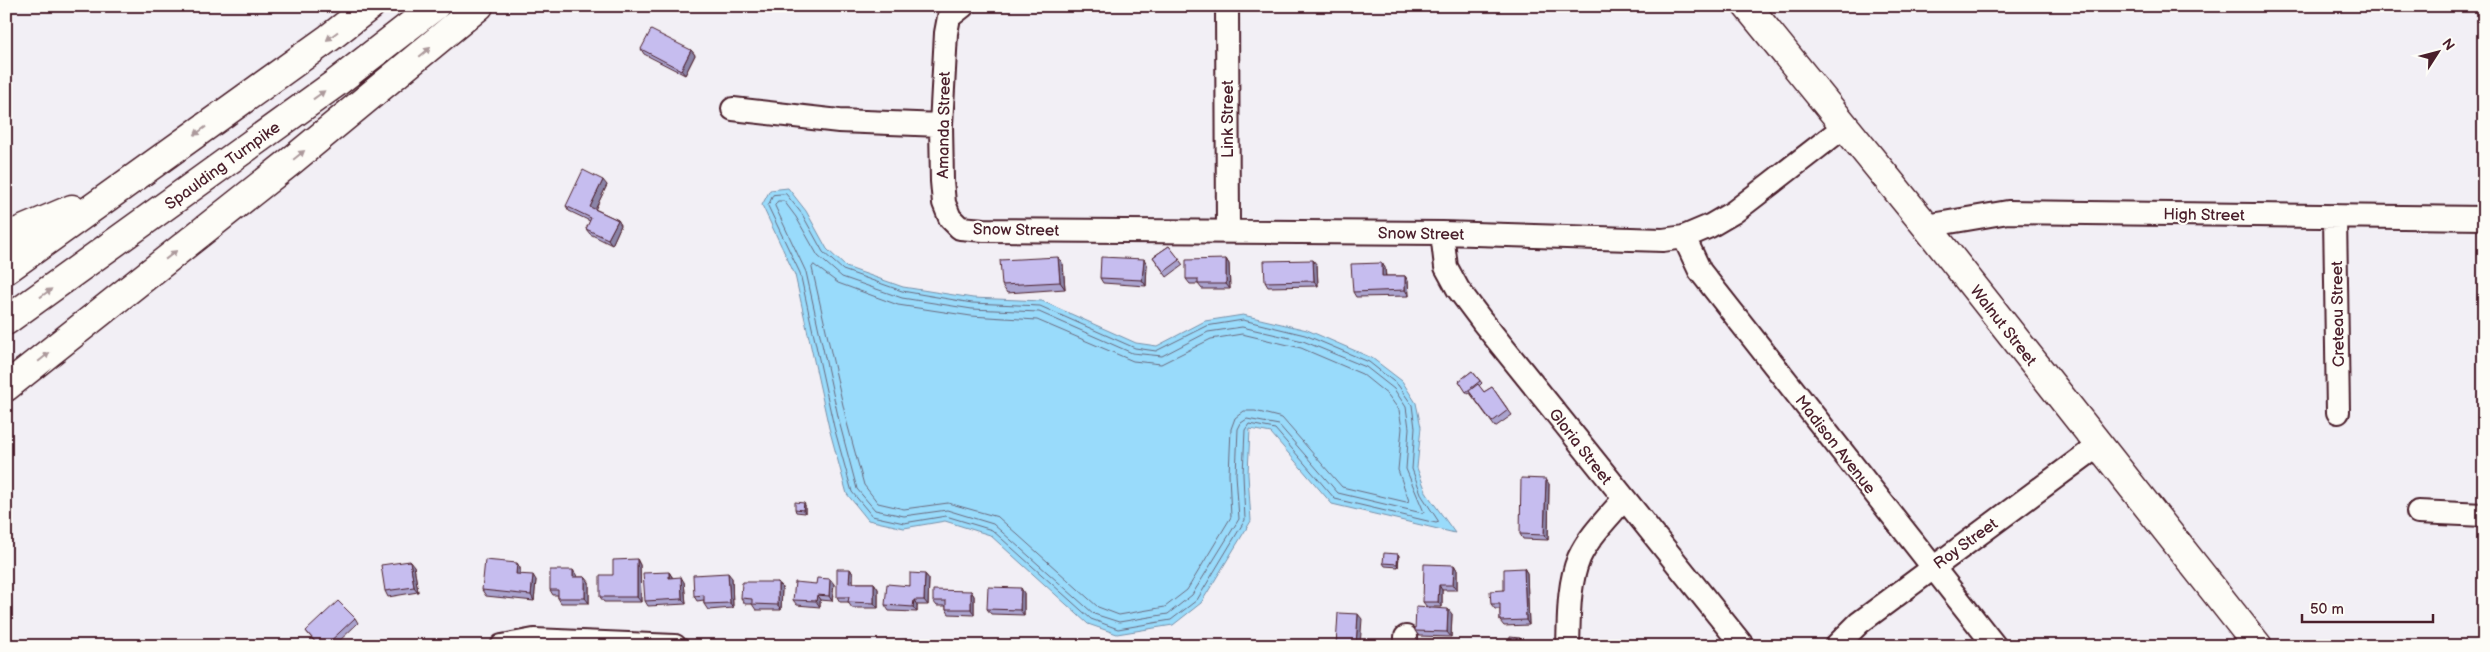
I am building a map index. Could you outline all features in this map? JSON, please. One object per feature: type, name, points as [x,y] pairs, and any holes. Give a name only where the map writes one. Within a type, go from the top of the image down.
[{"type":"main road","points":[[6,270],[329,38],[370,6]]},
{"type":"main road","name":"Spaulding Turnpike","points":[[6,321],[336,83],[435,6]]},
{"type":"main road","points":[[6,387],[290,162],[479,6]]},
{"type":"main road","name":"Walnut Street","points":[[1747,6],[1926,226],[2258,646]]},
{"type":"main road","points":[[6,237],[115,191]]},
{"type":"street","name":"Link Street","points":[[1227,6],[1228,231]]},
{"type":"street","name":"Amanda Street","points":[[956,12],[946,33],[941,124],[944,203],[950,218],[960,228]]},
{"type":"street","points":[[733,109],[839,121],[941,124]]},
{"type":"street","name":"Snow Street","points":[[960,228],[984,230],[1442,234],[1662,240],[1684,237],[1710,226],[1734,212],[1845,126]]},
{"type":"street","name":"High Street","points":[[1926,226],[2008,212],[2484,218]]},
{"type":"street","name":"Creteau Street","points":[[2335,216],[2338,412]]},
{"type":"street","name":"Gloria Street","points":[[1442,234],[1446,266],[1458,289],[1623,500],[1743,646]]},
{"type":"street","name":"Madison Avenue","points":[[1684,237],[1700,271],[1995,646]]},
{"type":"street","name":"Roy Street","points":[[1836,646],[1860,623],[1933,567],[2099,445]]},
{"type":"street","points":[[1568,646],[1573,580],[1580,558],[1594,533],[1623,500]]},
{"type":"street","points":[[2418,512],[2484,515]]},
{"type":"street","points":[[502,646],[534,640],[675,646]]},
{"type":"water","points":[[788,188],[806,211],[827,249],[846,267],[903,287],[973,298],[1042,301],[1136,343],[1157,346],[1205,321],[1243,315],[1307,330],[1372,358],[1402,381],[1416,403],[1421,427],[1417,468],[1427,494],[1455,533],[1332,504],[1271,433],[1250,429],[1248,474],[1251,521],[1201,603],[1173,625],[1117,634],[1088,624],[990,535],[945,521],[904,528],[868,520],[847,494],[829,428],[795,275],[762,205],[770,190]]},
{"type":"building","points":[[651,30],[691,50],[681,70],[641,49]]},
{"type":"building","points":[[583,170],[603,180],[590,207],[618,220],[608,239],[586,229],[591,218],[566,206]]},
{"type":"building","points":[[1169,246],[1180,260],[1164,272],[1153,257]]},
{"type":"building","points":[[1058,257],[1060,282],[1002,285],[1000,260]]},
{"type":"building","points":[[1101,257],[1144,259],[1142,280],[1100,278]]},
{"type":"building","points":[[1226,259],[1226,284],[1198,284],[1198,279],[1186,279],[1186,260]]},
{"type":"building","points":[[1313,260],[1314,281],[1265,282],[1264,261]]},
{"type":"building","points":[[1382,263],[1382,276],[1405,276],[1405,290],[1353,292],[1351,264]]},
{"type":"building","points":[[1472,371],[1480,381],[1466,392],[1459,381]]},
{"type":"building","points":[[1478,384],[1484,392],[1492,387],[1508,410],[1492,422],[1469,391]]},
{"type":"building","points":[[1521,478],[1546,479],[1544,535],[1520,534]]},
{"type":"building","points":[[795,502],[804,503],[803,510],[795,509]]},
{"type":"building","points":[[1384,553],[1398,554],[1397,564],[1383,563]]},
{"type":"building","points":[[637,559],[637,597],[600,597],[600,575],[613,575],[613,560]]},
{"type":"building","points":[[485,560],[517,563],[516,574],[533,575],[531,595],[482,590]]},
{"type":"building","points":[[410,561],[414,587],[385,591],[381,565]]},
{"type":"building","points":[[1424,564],[1454,565],[1453,585],[1439,585],[1438,602],[1423,602]]},
{"type":"building","points":[[1524,568],[1526,620],[1500,621],[1500,604],[1491,604],[1490,591],[1504,590],[1504,569]]},
{"type":"building","points":[[837,569],[850,569],[849,583],[874,583],[874,603],[848,602],[849,597],[837,597]]},
{"type":"building","points":[[550,570],[573,570],[573,577],[585,577],[585,598],[558,598],[558,590],[550,590]]},
{"type":"building","points":[[669,572],[669,578],[681,577],[682,599],[645,601],[643,573]]},
{"type":"building","points":[[728,573],[730,603],[704,604],[704,595],[694,596],[693,575]]},
{"type":"building","points":[[910,573],[925,574],[924,600],[914,600],[913,607],[885,605],[887,584],[910,586]]},
{"type":"building","points":[[817,578],[830,579],[829,596],[817,595],[816,601],[793,600],[795,582],[816,584]]},
{"type":"building","points":[[742,582],[778,582],[778,605],[752,604],[752,599],[741,598]]},
{"type":"building","points":[[988,587],[1021,588],[1020,610],[987,609]]},
{"type":"building","points":[[933,590],[971,591],[971,609],[946,609],[946,601],[933,601]]},
{"type":"building","points":[[338,601],[355,618],[325,646],[319,646],[306,631]]},
{"type":"building","points":[[1416,607],[1448,609],[1447,632],[1415,631]]},
{"type":"building","points":[[1338,613],[1358,614],[1356,646],[1336,646]]},
{"type":"building","points":[[1510,637],[1520,638],[1519,646],[1509,646]]}]
